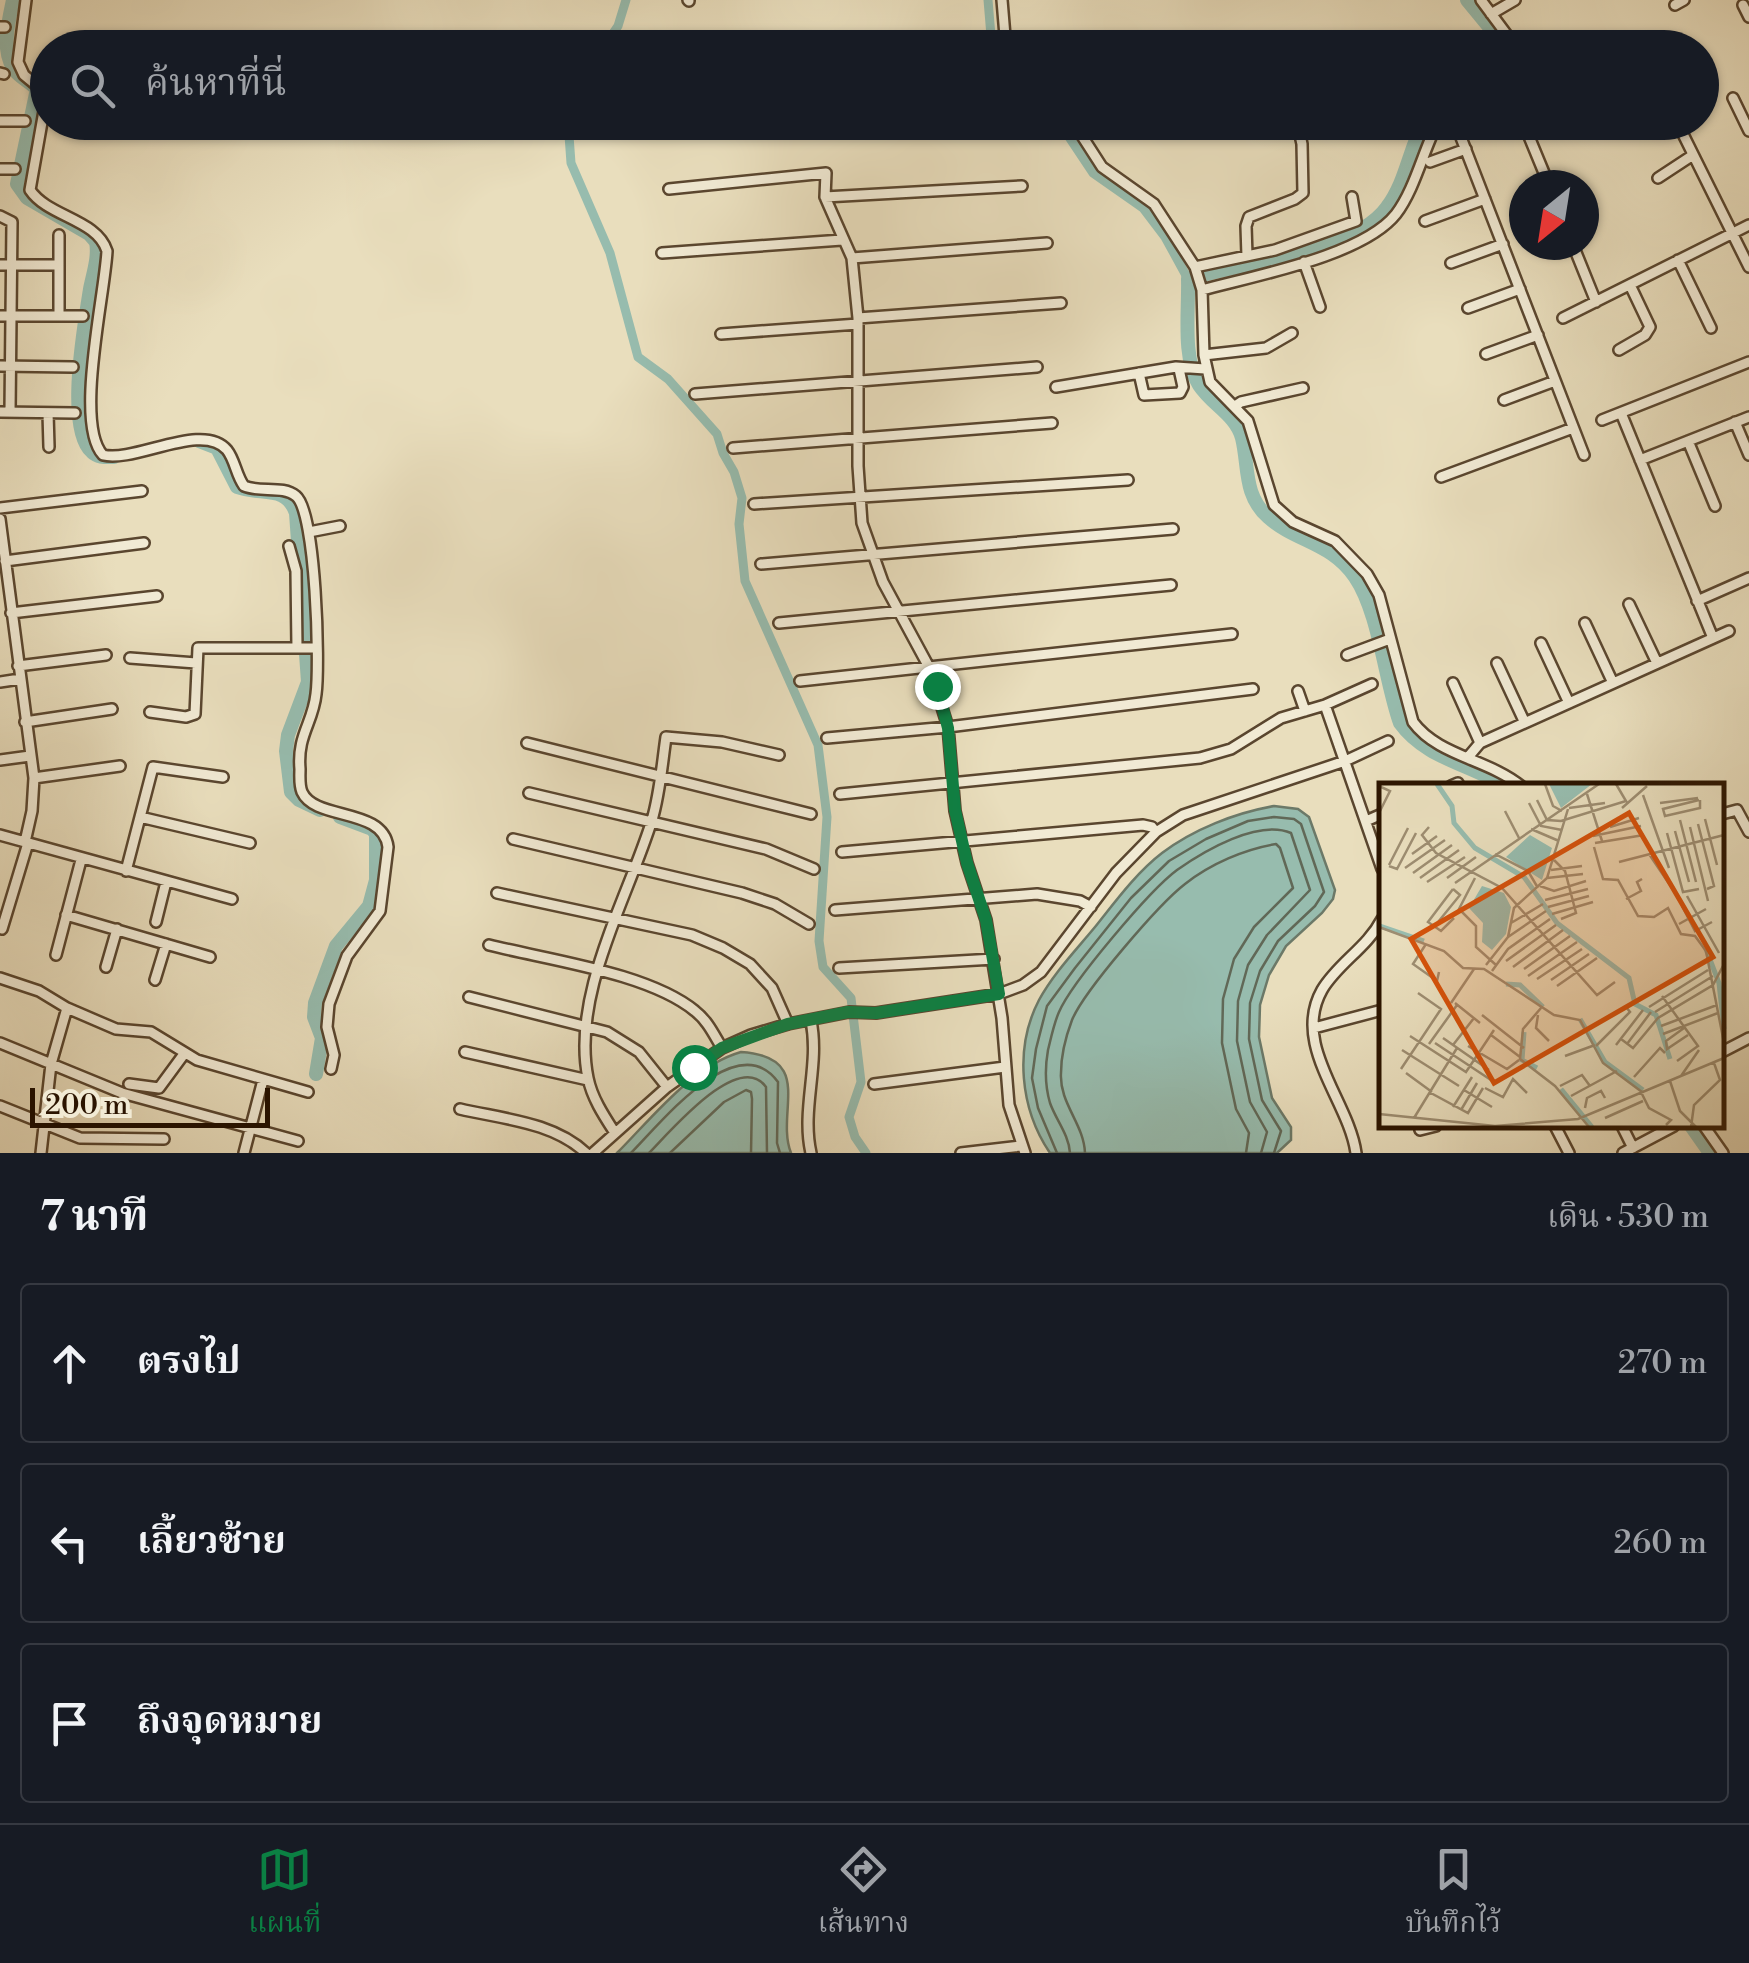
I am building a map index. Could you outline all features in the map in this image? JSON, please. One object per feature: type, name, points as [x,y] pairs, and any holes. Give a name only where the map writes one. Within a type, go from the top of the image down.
[{"type":"street","points":[[26,0],[18,62],[30,80]]},
{"type":"street","points":[[1002,0],[1004,30]]},
{"type":"street","points":[[1481,0],[1501,30]]},
{"type":"street","points":[[1492,14],[1515,0]]},
{"type":"street","points":[[1743,5],[1749,18]]},
{"type":"street","points":[[1733,98],[1749,131]]},
{"type":"street","points":[[0,120],[25,121]]},
{"type":"street","points":[[39,140],[30,190],[38,200],[102,239],[107,251],[92,367],[96,446],[104,454],[116,456],[182,442],[220,444],[230,454],[244,486],[292,493],[300,498],[310,532],[317,692],[299,746],[301,789],[313,802],[377,827],[387,838],[388,847],[380,911],[347,956],[329,1004],[327,1027],[334,1055],[331,1069]]},
{"type":"street","points":[[1084,140],[1102,167],[1154,204],[1196,269],[1201,286],[1204,355],[1184,388],[1180,393],[1144,395],[1139,373]]},
{"type":"street","points":[[1247,256],[1249,217],[1295,200],[1303,192],[1299,140]]},
{"type":"street","points":[[1201,286],[1337,252],[1384,226],[1398,212],[1430,140]]},
{"type":"street","points":[[1463,140],[1584,456]]},
{"type":"street","points":[[1530,140],[1543,170]]},
{"type":"street","points":[[1686,140],[1749,267]]},
{"type":"street","points":[[1430,162],[1466,148]]},
{"type":"street","points":[[1658,178],[1693,155]]},
{"type":"street","points":[[0,169],[15,169]]},
{"type":"street","points":[[669,188],[826,173],[826,197],[852,258],[858,321],[862,523],[871,554],[930,669],[948,728],[962,842],[994,959],[1009,1105],[1023,1150],[961,1153]]},
{"type":"street","points":[[826,197],[1022,186]]},
{"type":"street","points":[[1196,269],[1276,250],[1356,221],[1352,197]]},
{"type":"street","points":[[1425,221],[1485,198]]},
{"type":"street","points":[[0,216],[12,222],[5,412],[75,413]]},
{"type":"street","points":[[1564,318],[1749,225]]},
{"type":"street","points":[[59,236],[59,316]]},
{"type":"street","points":[[662,254],[842,240]]},
{"type":"street","points":[[852,258],[1047,243]]},
{"type":"street","points":[[1451,264],[1503,244]]},
{"type":"street","points":[[1579,260],[1596,302]]},
{"type":"street","points":[[1678,260],[1711,328]]},
{"type":"street","points":[[1304,262],[1320,307]]},
{"type":"street","points":[[0,265],[60,265]]},
{"type":"street","points":[[1619,350],[1646,335],[1650,327],[1630,285]]},
{"type":"street","points":[[1468,308],[1520,289]]},
{"type":"street","points":[[721,334],[1061,303]]},
{"type":"street","points":[[6,316],[83,316]]},
{"type":"street","points":[[1204,355],[1266,348],[1292,333]]},
{"type":"street","points":[[1486,354],[1538,335]]},
{"type":"street","points":[[1602,420],[1749,362]]},
{"type":"street","points":[[5,366],[73,367]]},
{"type":"street","points":[[695,394],[1036,366]]},
{"type":"street","points":[[1056,387],[1139,373],[1192,370],[1210,382],[1248,421],[1274,505],[1293,522],[1335,541],[1352,556],[1379,594],[1388,640],[1413,722],[1422,734],[1434,743],[1494,767],[1517,783]]},
{"type":"street","points":[[1504,400],[1555,381]]},
{"type":"street","points":[[1235,406],[1303,388]]},
{"type":"street","points":[[1621,413],[1713,638]]},
{"type":"street","points":[[48,414],[49,447]]},
{"type":"street","points":[[1640,460],[1749,416]]},
{"type":"street","points":[[1735,422],[1749,455]]},
{"type":"street","points":[[733,448],[1052,423]]},
{"type":"street","points":[[1442,477],[1573,428]]},
{"type":"street","points":[[1688,441],[1714,506]]},
{"type":"street","points":[[754,504],[1128,480]]},
{"type":"street","points":[[0,508],[142,491]]},
{"type":"street","points":[[0,519],[34,778],[26,843],[2,929]]},
{"type":"street","points":[[310,532],[340,526]]},
{"type":"street","points":[[761,564],[1172,529]]},
{"type":"street","points":[[5,561],[144,543]]},
{"type":"street","points":[[288,546],[296,563],[298,648]]},
{"type":"street","points":[[1697,601],[1749,578]]},
{"type":"street","points":[[779,623],[1170,585]]},
{"type":"street","points":[[11,613],[157,596]]},
{"type":"street","points":[[1629,604],[1656,664]]},
{"type":"street","points":[[1585,624],[1612,683]]},
{"type":"street","points":[[1470,756],[1480,743],[1728,631]]},
{"type":"street","points":[[800,681],[1232,634]]},
{"type":"street","points":[[1347,655],[1388,640]]},
{"type":"street","points":[[1541,643],[1569,703]]},
{"type":"street","points":[[150,712],[186,717],[194,714],[196,651],[202,647],[313,648]]},
{"type":"street","points":[[18,666],[106,655]]},
{"type":"street","points":[[130,658],[196,663]]},
{"type":"street","points":[[1498,663],[1525,723]]},
{"type":"street","points":[[0,682],[20,680]]},
{"type":"street","points":[[1453,683],[1480,743]]},
{"type":"street","points":[[840,794],[1200,758],[1231,748],[1281,718],[1372,684]]},
{"type":"street","points":[[827,738],[948,728],[1252,690]]},
{"type":"street","points":[[1298,690],[1305,711]]},
{"type":"street","points":[[1324,705],[1379,860]]},
{"type":"street","points":[[25,722],[112,709]]},
{"type":"street","points":[[615,1133],[588,1080],[587,1026],[614,920],[651,822],[666,737],[722,742],[779,755]]},
{"type":"street","points":[[460,1109],[550,1130],[590,1153],[667,1086],[722,1048],[788,1024],[848,1012],[876,1013],[999,994],[1023,985],[1041,972],[1116,873],[1156,832],[1184,815],[1345,761],[1388,742]]},
{"type":"street","points":[[527,743],[811,814]]},
{"type":"street","points":[[0,760],[30,756]]},
{"type":"street","points":[[34,778],[120,766]]},
{"type":"street","points":[[126,871],[156,766],[223,777]]},
{"type":"street","points":[[528,793],[766,849],[814,869]]},
{"type":"street","points":[[1724,813],[1737,810],[1749,832]]},
{"type":"street","points":[[1366,821],[1379,815]]},
{"type":"street","points":[[140,817],[250,843]]},
{"type":"street","points":[[842,852],[1143,825],[1156,832]]},
{"type":"street","points":[[0,835],[232,900]]},
{"type":"street","points":[[513,838],[742,893],[775,904],[809,924]]},
{"type":"street","points":[[56,955],[80,860]]},
{"type":"street","points":[[156,922],[166,882]]},
{"type":"street","points":[[496,893],[692,935],[723,948],[750,964],[772,988],[788,1024]]},
{"type":"street","points":[[834,910],[1037,894],[1080,900],[1091,906]]},
{"type":"street","points":[[66,916],[210,957]]},
{"type":"street","points":[[1356,1153],[1317,1052],[1316,1006],[1322,991],[1367,943],[1379,924]]},
{"type":"street","points":[[106,966],[117,930]]},
{"type":"street","points":[[155,980],[166,944]]},
{"type":"street","points":[[489,945],[632,981],[675,998],[708,1024],[722,1048]]},
{"type":"street","points":[[839,968],[994,959]]},
{"type":"street","points":[[0,978],[38,991],[116,1029],[151,1032],[184,1054],[212,1066],[308,1092]]},
{"type":"street","points":[[469,998],[607,1032],[639,1052],[667,1086]]},
{"type":"street","points":[[41,1153],[51,1064],[68,1008]]},
{"type":"street","points":[[1314,1028],[1379,1011]]},
{"type":"street","points":[[811,1021],[816,1042],[807,1122],[811,1153]]},
{"type":"street","points":[[1724,1051],[1749,1038]]},
{"type":"street","points":[[0,1042],[122,1093],[298,1140]]},
{"type":"street","points":[[465,1052],[588,1080]]},
{"type":"street","points":[[129,1084],[159,1088],[184,1054]]},
{"type":"street","points":[[874,1084],[1005,1067]]},
{"type":"street","points":[[244,1153],[263,1080]]},
{"type":"street","points":[[0,1106],[80,1138],[164,1139]]},
{"type":"street","points":[[1420,1130],[1428,1128]]},
{"type":"street","points":[[1556,1128],[1565,1152]]},
{"type":"street","points":[[1628,1151],[1670,1128]]},
{"type":"street","points":[[1705,1128],[1723,1153]]},
{"type":"water","points":[[1274,806],[1298,809],[1309,817],[1335,890],[1322,913],[1286,946],[1269,975],[1260,1005],[1259,1037],[1272,1098],[1291,1127],[1291,1140],[1277,1153],[1050,1153],[1032,1117],[1024,1078],[1026,1038],[1045,990],[1126,888],[1162,853],[1215,823]]},
{"type":"water","points":[[741,1052],[764,1056],[778,1064],[786,1075],[791,1153],[617,1153],[689,1081]]},
{"type":"waterway","points":[[13,0],[8,57],[17,73],[30,83]]},
{"type":"waterway","points":[[615,30],[626,0]]},
{"type":"waterway","points":[[988,0],[990,30]]},
{"type":"waterway","points":[[1467,0],[1492,30]]},
{"type":"waterway","points":[[30,122],[17,184],[27,198],[96,242],[78,399],[84,440],[99,456],[114,457]]},
{"type":"waterway","points":[[569,140],[571,163],[610,253],[638,357],[668,379],[717,434],[734,472],[742,498],[739,524],[745,581],[818,745],[827,817],[819,941],[823,967],[851,998],[861,1082],[849,1117],[855,1137],[866,1153]]},
{"type":"waterway","points":[[1071,140],[1093,173],[1143,208],[1165,237],[1188,279]]},
{"type":"waterway","points":[[1416,140],[1393,197],[1371,223],[1323,246],[1188,279],[1188,348],[1199,385],[1239,430],[1248,480],[1260,508],[1279,525],[1335,556],[1355,577],[1376,628],[1400,723],[1435,753],[1500,783]]},
{"type":"waterway","points":[[199,441],[217,448],[237,487],[279,494],[292,504],[296,513],[308,682],[286,751],[291,792],[320,810]]},
{"type":"waterway","points":[[316,1074],[322,1038],[314,1017],[315,1003],[336,946],[369,906],[376,880],[376,834],[340,817]]},
{"type":"waterway","points":[[1692,1128],[1710,1153]]},
{"type":"route","points":[[694,1067],[722,1048],[788,1024],[848,1012],[876,1013],[999,994],[986,920],[955,810],[948,728],[937,686]]}]
